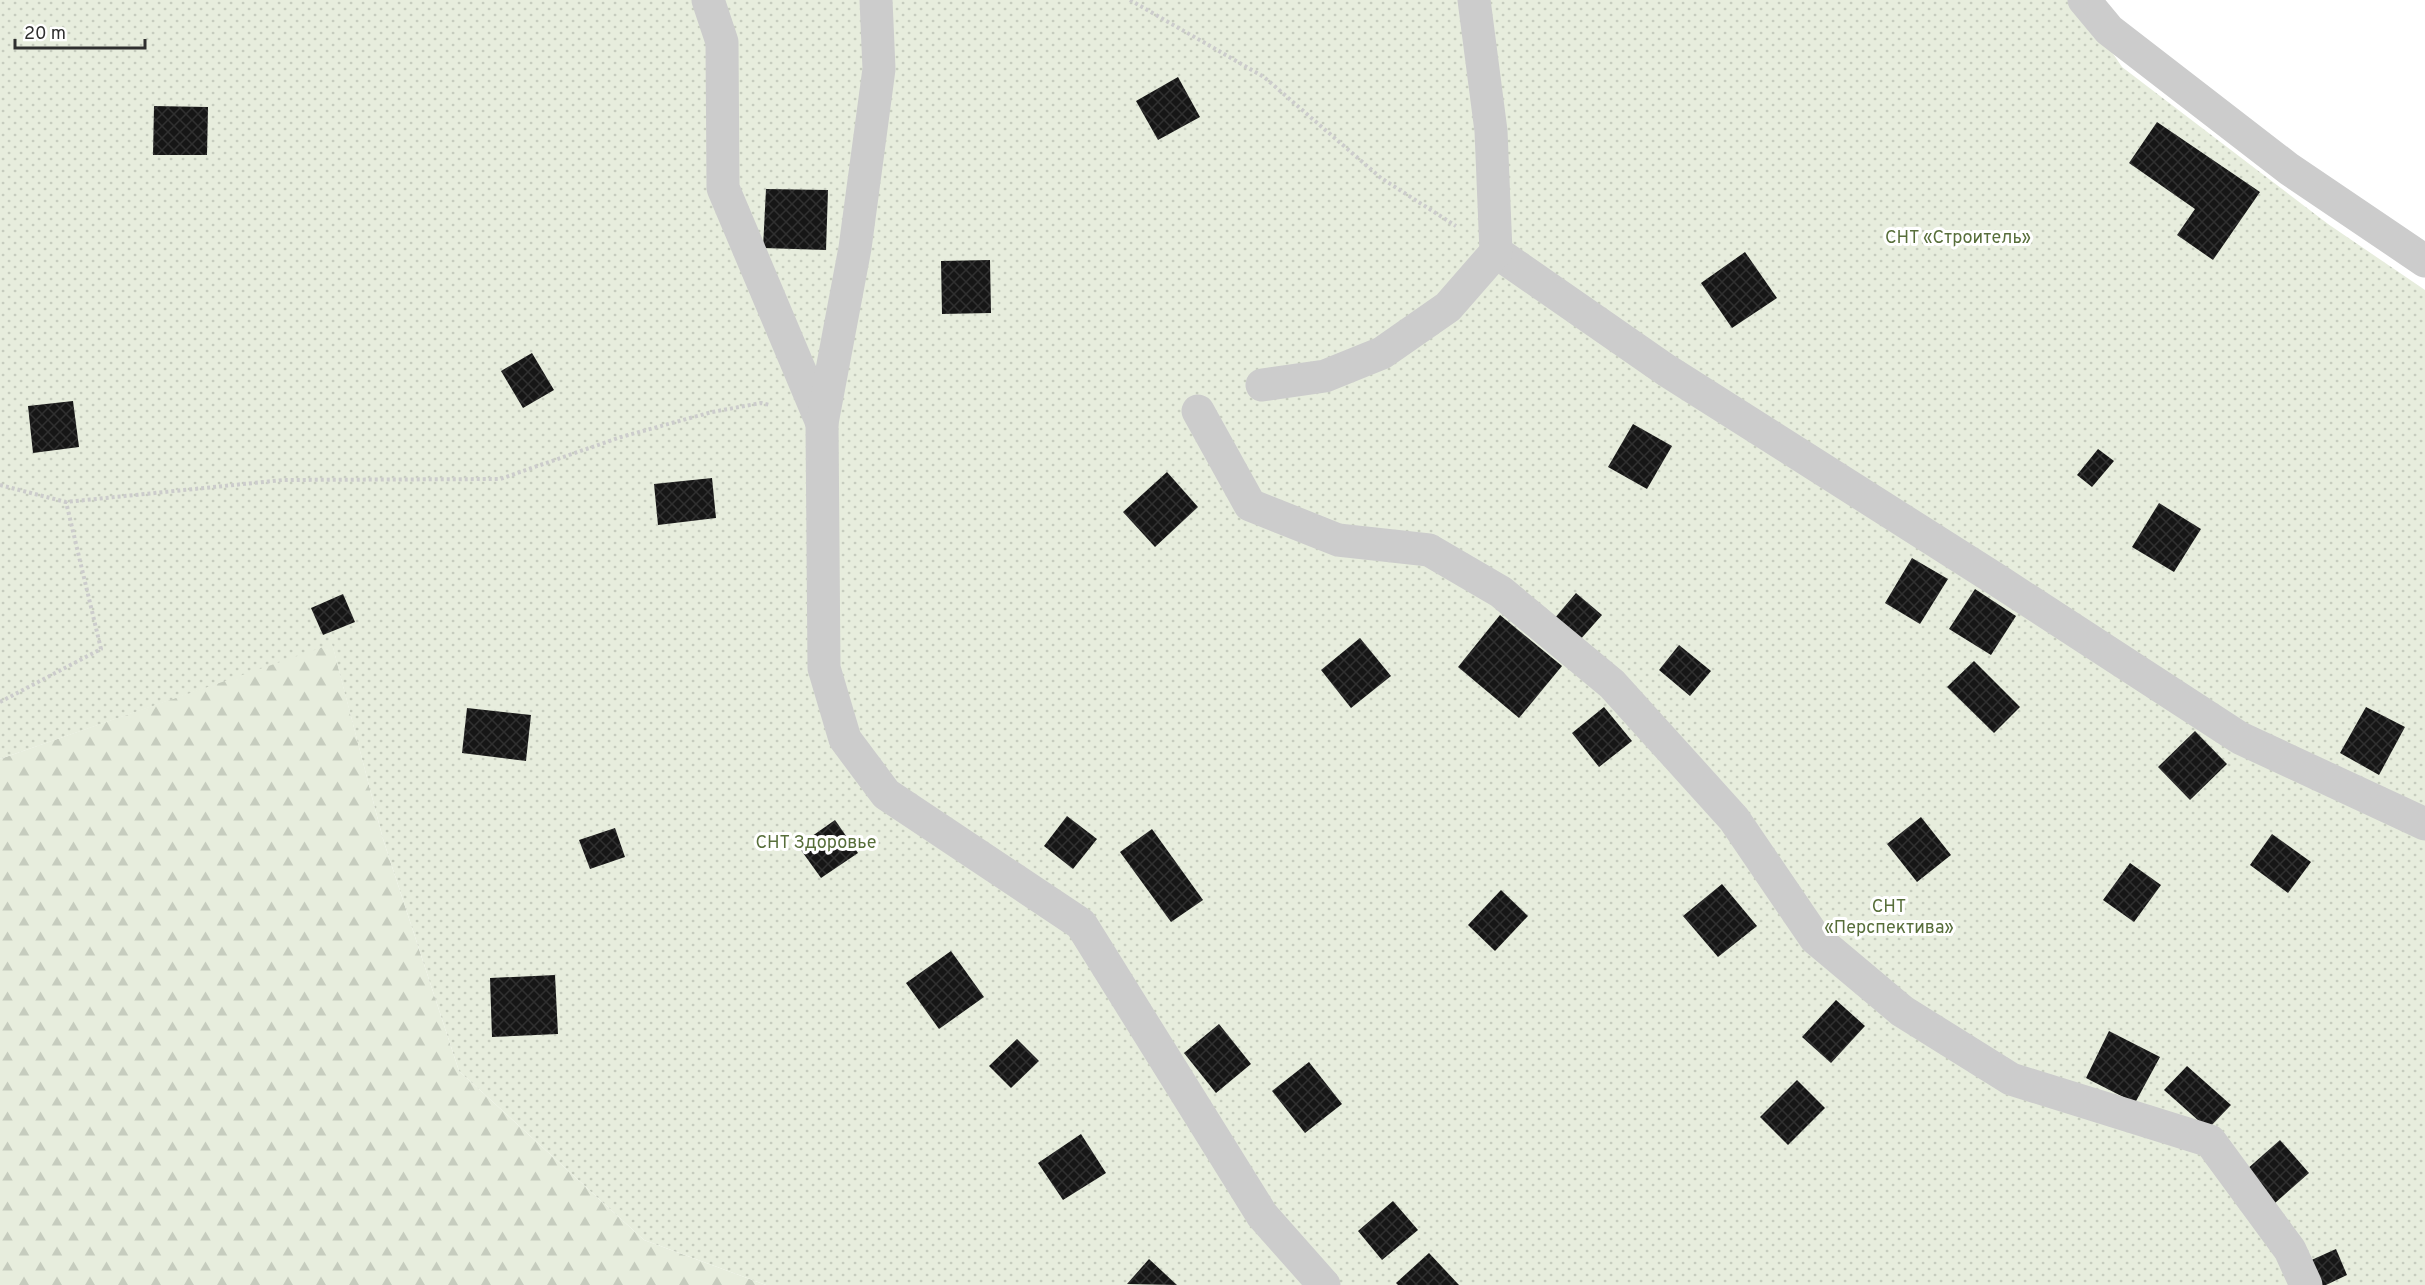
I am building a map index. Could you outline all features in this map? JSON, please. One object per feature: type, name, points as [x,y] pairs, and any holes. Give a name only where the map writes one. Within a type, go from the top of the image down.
[{"type":"lane","points":[[708,0],[722,42],[723,188],[822,423]]},
{"type":"lane","points":[[876,0],[879,69],[855,248],[822,423],[824,668],[845,739],[886,794],[1081,924],[1262,1215],[1324,1285]]},
{"type":"lane","points":[[1262,385],[1325,376],[1382,353],[1448,307],[1496,252],[1491,131],[1474,0]]},
{"type":"lane","points":[[2084,0],[2109,30],[2270,154],[2425,261]]},
{"type":"lane","points":[[1496,252],[1666,370],[2240,738],[2425,824]]},
{"type":"lane","points":[[1198,411],[1250,505],[1338,540],[1429,550],[1501,592],[1612,684],[1734,819],[1815,938],[1902,1011],[2011,1079],[2210,1141],[2290,1250],[2306,1285]]},
{"type":"path","points":[[1130,0],[1264,76],[1381,178],[1496,252]]},
{"type":"path","points":[[0,485],[66,502],[283,480],[500,479],[621,437],[712,412],[761,403],[796,411],[822,423]]},
{"type":"path","points":[[0,702],[101,649],[66,502]]},
{"type":"green space","points":[[0,0],[2077,0],[2122,67],[2328,224],[2425,290],[2425,1285],[766,1285],[644,1240],[459,1071],[383,839],[332,644],[0,759]]},
{"type":"green space","points":[[332,643],[383,839],[459,1071],[644,1240],[766,1285],[0,1285],[0,759]]},
{"type":"building","points":[[1178,77],[1200,117],[1158,140],[1136,101]]},
{"type":"building","points":[[154,106],[208,107],[207,155],[153,155]]},
{"type":"building","points":[[2157,122],[2260,192],[2213,260],[2177,235],[2195,209],[2129,163]]},
{"type":"building","points":[[766,189],[828,190],[826,250],[763,248]]},
{"type":"building","points":[[1745,252],[1777,298],[1732,328],[1701,283]]},
{"type":"building","points":[[990,260],[991,313],[942,314],[941,261]]},
{"type":"building","points":[[532,353],[554,390],[523,408],[501,371]]},
{"type":"building","points":[[73,401],[79,447],[33,453],[28,406]]},
{"type":"building","points":[[1633,424],[1672,446],[1647,489],[1608,467]]},
{"type":"building","points":[[2098,449],[2114,461],[2092,487],[2077,475]]},
{"type":"building","points":[[1167,472],[1198,507],[1155,547],[1123,512]]},
{"type":"building","points":[[712,478],[716,518],[658,525],[654,484]]},
{"type":"building","points":[[2159,503],[2201,529],[2174,572],[2132,547]]},
{"type":"building","points":[[1912,558],[1948,579],[1920,624],[1885,603]]},
{"type":"building","points":[[1975,589],[2016,616],[1991,655],[1949,629]]},
{"type":"building","points":[[1576,593],[1602,615],[1579,641],[1554,619]]},
{"type":"building","points":[[343,594],[355,622],[323,635],[311,608]]},
{"type":"building","points":[[1500,615],[1562,666],[1519,718],[1458,667]]},
{"type":"building","points":[[1360,638],[1391,676],[1351,708],[1321,670]]},
{"type":"building","points":[[1679,645],[1711,671],[1690,696],[1659,670]]},
{"type":"building","points":[[1974,661],[2020,707],[1994,733],[1947,687]]},
{"type":"building","points":[[1604,707],[1632,741],[1599,767],[1572,733]]},
{"type":"building","points":[[2366,707],[2405,727],[2379,775],[2340,753]]},
{"type":"building","points":[[467,708],[531,715],[526,761],[462,753]]},
{"type":"building","points":[[2195,731],[2227,764],[2190,800],[2158,767]]},
{"type":"building","points":[[1067,816],[1097,839],[1073,869],[1044,846]]},
{"type":"building","points":[[1921,817],[1951,855],[1917,882],[1887,844]]},
{"type":"building","points":[[835,820],[858,853],[821,878],[798,846]]},
{"type":"building","points":[[615,828],[625,857],[590,869],[579,840]]},
{"type":"building","points":[[1152,829],[1203,900],[1171,922],[1120,852]]},
{"type":"building","points":[[2272,834],[2311,862],[2288,893],[2250,865]]},
{"type":"building","points":[[2130,863],[2161,885],[2134,922],[2103,900]]},
{"type":"building","points":[[1722,884],[1757,926],[1718,957],[1683,916]]},
{"type":"building","points":[[1501,890],[1528,916],[1495,951],[1468,925]]},
{"type":"building","points":[[951,951],[984,997],[939,1029],[906,983]]},
{"type":"building","points":[[555,975],[558,1034],[492,1037],[490,978]]},
{"type":"building","points":[[1836,1000],[1865,1026],[1831,1063],[1802,1037]]},
{"type":"building","points":[[1219,1024],[1251,1064],[1216,1093],[1184,1053]]},
{"type":"building","points":[[2109,1031],[2160,1057],[2135,1103],[2086,1078]]},
{"type":"building","points":[[1017,1039],[1039,1061],[1011,1088],[989,1066]]},
{"type":"building","points":[[1309,1062],[1342,1104],[1305,1133],[1272,1091]]},
{"type":"building","points":[[2187,1066],[2231,1105],[2208,1129],[2164,1090]]},
{"type":"building","points":[[1797,1080],[1825,1108],[1788,1145],[1760,1117]]},
{"type":"building","points":[[1081,1134],[1106,1173],[1063,1200],[1038,1163]]},
{"type":"building","points":[[2280,1140],[2309,1173],[2275,1203],[2246,1170]]},
{"type":"building","points":[[1393,1201],[1418,1230],[1382,1260],[1358,1231]]},
{"type":"building","points":[[2336,1249],[2347,1275],[2326,1285],[2317,1285],[2307,1262]]},
{"type":"building","points":[[1429,1253],[1459,1285],[1398,1285],[1396,1283]]},
{"type":"building","points":[[1149,1259],[1177,1285],[1127,1284]]},
{"type":"park label","name":"СНТ «Строитель»","points":[[1958,237]]},
{"type":"park label","name":"СНТ Здоровье","points":[[816,842]]},
{"type":"park label","name":"СНТ «Перспектива»","points":[[1889,916]]}]
